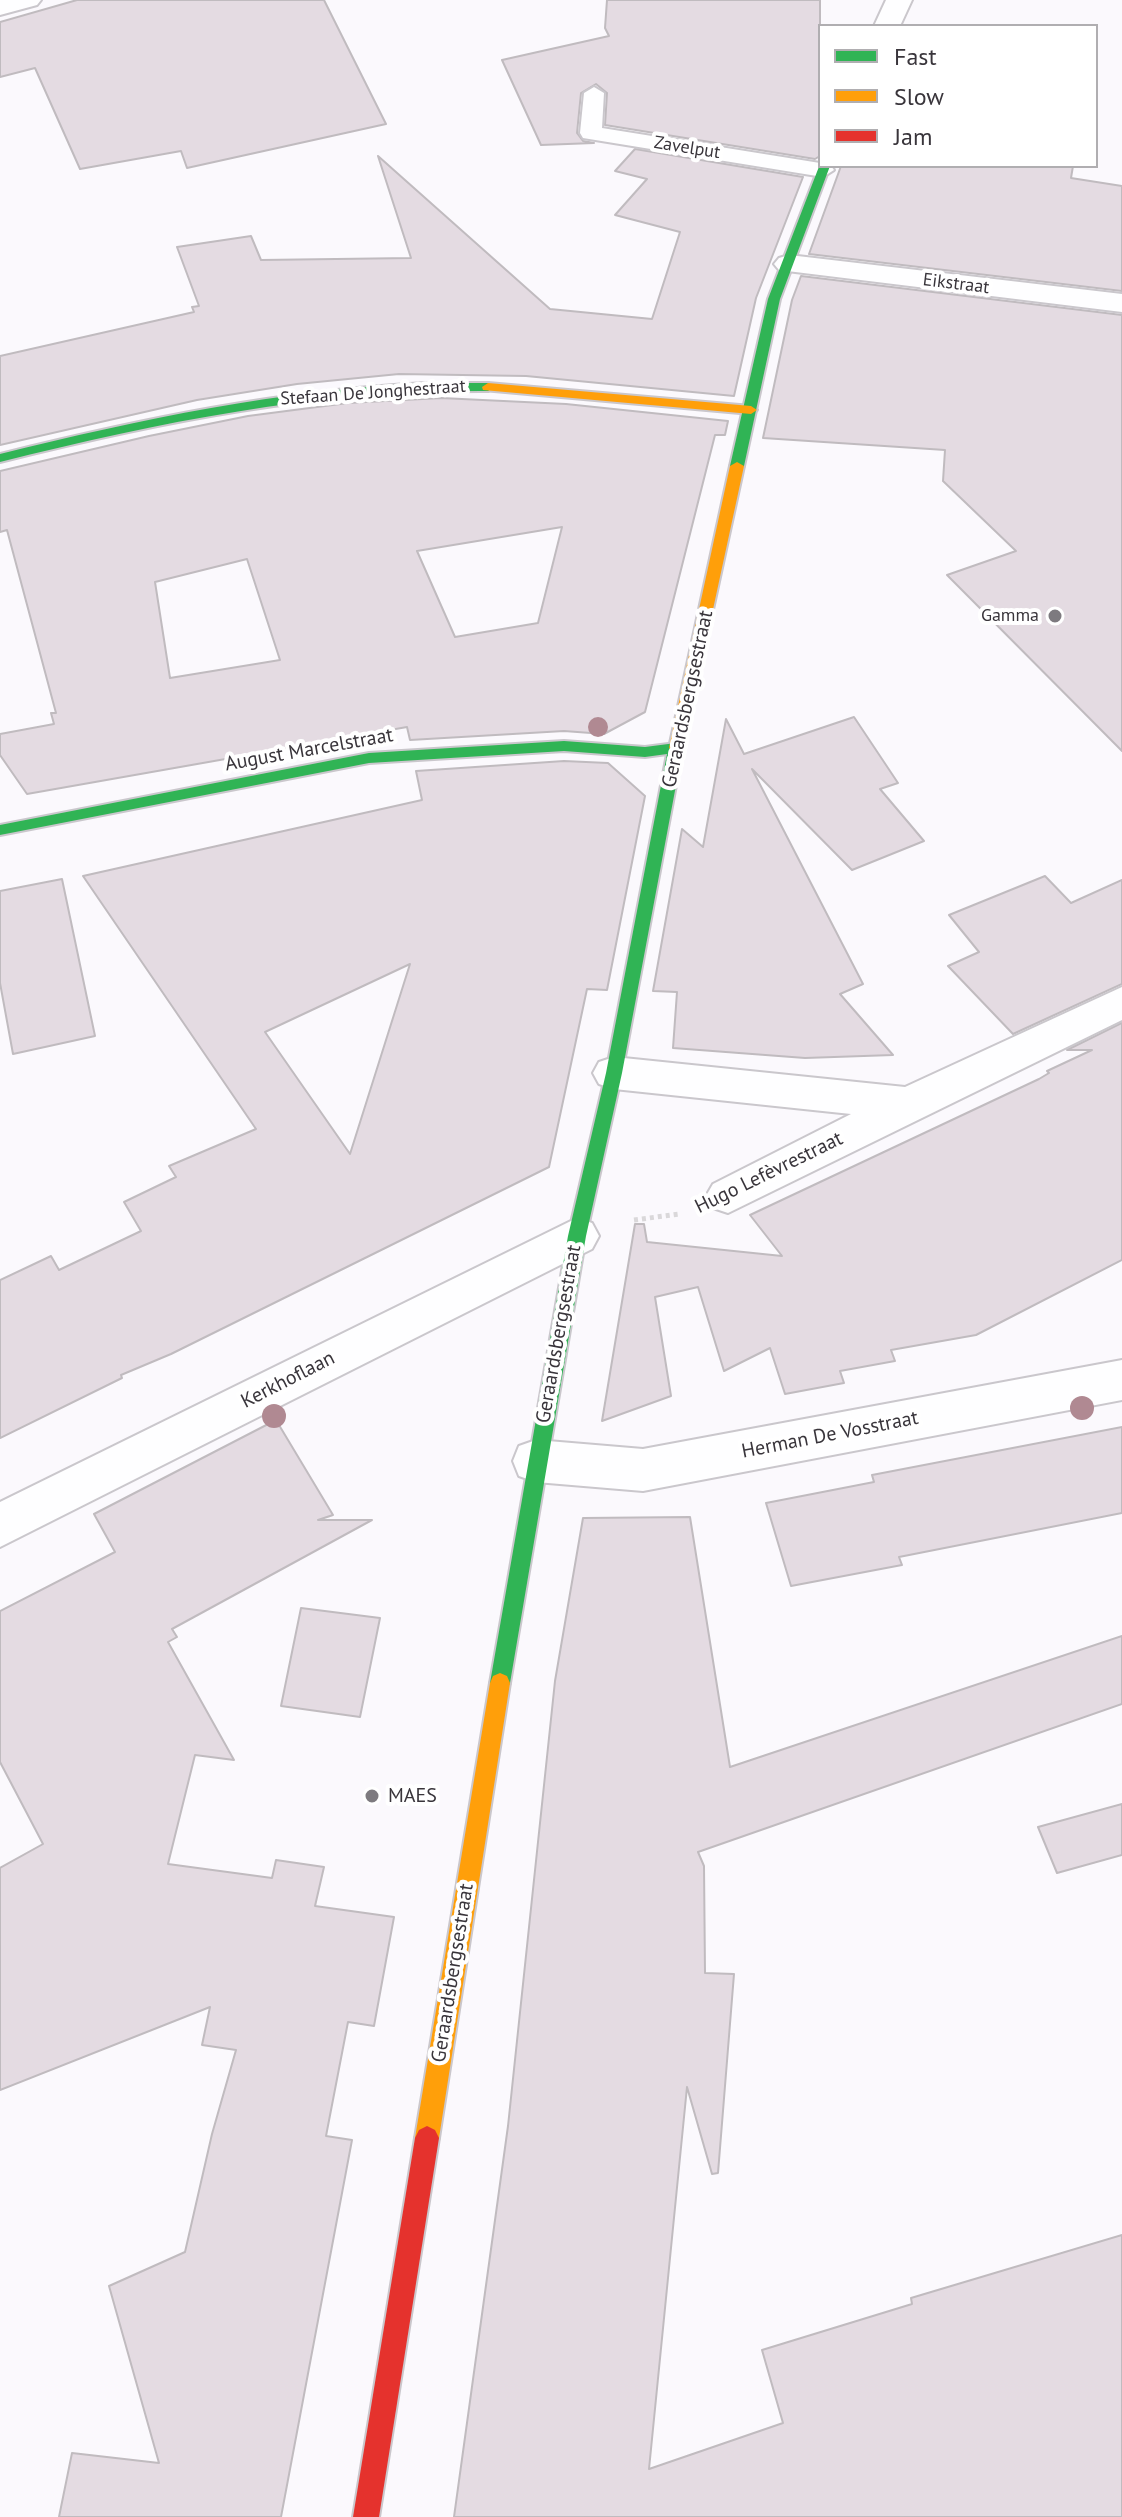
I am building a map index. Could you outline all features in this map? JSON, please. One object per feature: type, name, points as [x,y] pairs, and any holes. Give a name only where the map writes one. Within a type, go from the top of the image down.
[{"type":"street","points":[[0,7],[28,0]]},
{"type":"street","points":[[888,24],[899,0]]},
{"type":"street","name":"Geraardsbergsestraat","points":[[366,2517],[536,1461],[577,1236],[614,1073],[676,748],[774,299],[823,168]]},
{"type":"street","name":"Eikstraat","points":[[789,264],[1122,303]]},
{"type":"street","name":"Stefaan De Jonghestraat","points":[[0,458],[163,417],[259,401],[358,391],[458,386],[596,393],[751,410]]},
{"type":"street","name":"August Marcelstraat","points":[[0,830],[369,758],[564,746],[645,752],[676,748]]},
{"type":"street","name":"Hugo Lefèvrestraat","points":[[728,1196],[909,1104],[1122,1002]]},
{"type":"street","points":[[614,1073],[909,1104]]},
{"type":"street","name":"Kerkhoflaan","points":[[0,1526],[577,1236]]},
{"type":"street","name":"Herman De Vosstraat","points":[[536,1461],[643,1470],[1122,1380]]},
{"type":"lane","name":"Zavelput","points":[[594,93],[591,133],[818,167]]},
{"type":"path","name":"Hugo Lefèvrestraat","points":[[577,1236],[624,1221],[701,1211],[728,1196]]},
{"type":"building","points":[[77,0],[324,0],[386,124],[187,168],[181,151],[80,169],[35,68],[0,77],[0,22]]},
{"type":"building","points":[[607,0],[820,0],[818,157],[605,125],[607,93],[596,84],[581,93],[577,133],[583,141],[594,143],[541,145],[502,60],[609,36],[605,28]]},
{"type":"building","points":[[635,149],[803,177],[756,298],[734,396],[526,376],[399,374],[297,384],[197,400],[0,445],[0,356],[194,312],[192,307],[199,306],[177,247],[251,236],[261,260],[411,258],[378,156],[550,309],[652,319],[680,232],[615,215],[647,179],[615,171]]},
{"type":"building","points":[[840,168],[1073,168],[1071,178],[1122,186],[1122,291],[809,254]]},
{"type":"building","points":[[801,276],[1122,315],[1122,751],[947,575],[1016,551],[943,481],[945,450],[763,438],[792,300]]},
{"type":"building","points":[[441,398],[566,404],[728,421],[725,435],[715,435],[645,712],[604,734],[564,731],[410,740],[407,727],[27,794],[0,755],[0,734],[54,724],[51,713],[56,713],[7,530],[0,532],[0,471],[248,416],[348,403]],"holes":[[[562,527],[538,623],[455,637],[417,551]],[[247,559],[280,660],[170,678],[155,582]]]},
{"type":"building","points":[[854,717],[898,783],[880,789],[924,841],[852,870],[752,769],[863,984],[840,994],[893,1055],[805,1058],[673,1048],[677,992],[653,991],[682,829],[703,847],[726,719],[744,754]]},
{"type":"building","points":[[564,761],[608,763],[645,796],[607,990],[587,989],[549,1167],[171,1354],[121,1375],[122,1378],[0,1438],[0,1280],[51,1256],[59,1270],[141,1231],[124,1202],[176,1177],[169,1166],[256,1129],[83,876],[422,800],[416,771]],"holes":[[[410,964],[350,1154],[265,1032]]]},
{"type":"building","points":[[1045,876],[1071,903],[1122,880],[1122,984],[1013,1034],[948,966],[979,952],[949,915]]},
{"type":"building","points":[[62,879],[95,1036],[13,1054],[0,983],[0,891]]},
{"type":"building","points":[[1122,1023],[1122,1260],[976,1335],[891,1350],[895,1361],[840,1371],[844,1383],[785,1394],[770,1348],[724,1371],[698,1287],[655,1297],[671,1396],[602,1421],[635,1224],[644,1224],[647,1242],[782,1256],[750,1215],[1039,1079],[1049,1073],[1047,1071],[1092,1050],[1067,1050]]},
{"type":"building","points":[[276,1420],[333,1515],[318,1520],[372,1520],[172,1629],[177,1637],[168,1642],[234,1760],[195,1755],[168,1864],[272,1878],[276,1860],[324,1867],[315,1906],[394,1917],[374,2026],[348,2022],[326,2136],[352,2140],[281,2517],[59,2517],[72,2453],[159,2463],[109,2286],[185,2252],[212,2134],[236,2050],[202,2045],[210,2007],[0,2090],[0,1868],[43,1844],[0,1762],[0,1611],[115,1552],[94,1514]]},
{"type":"building","points":[[1122,1427],[1122,1513],[899,1557],[902,1565],[791,1586],[766,1503],[874,1482],[872,1475]]},
{"type":"building","points":[[690,1517],[730,1767],[1122,1636],[1122,1704],[698,1852],[704,1866],[705,1973],[734,1974],[718,2173],[712,2174],[687,2087],[649,2469],[783,2423],[762,2350],[912,2304],[911,2298],[1122,2235],[1122,2517],[454,2517],[508,2126],[555,1681],[583,1518]]},
{"type":"building","points":[[301,1608],[380,1618],[360,1717],[281,1706]]},
{"type":"building","points":[[1122,1804],[1122,1855],[1057,1873],[1038,1827]]},
{"type":"traffic: fast","points":[[737,466],[774,299],[823,168]]},
{"type":"traffic: fast","points":[[0,458],[181,416],[302,396],[364,390],[488,387]]},
{"type":"traffic: fast","points":[[0,830],[369,758],[564,746],[645,752],[676,748]]},
{"type":"traffic: fast","points":[[500,1683],[577,1236],[614,1073],[676,748]]},
{"type":"traffic: slow","points":[[488,387],[751,410]]},
{"type":"traffic: slow","points":[[676,748],[737,466]]},
{"type":"traffic: slow","points":[[427,2138],[500,1683]]},
{"type":"traffic: jam","points":[[366,2517],[427,2138]]},
{"type":"place","name":"Gamma","points":[[1055,616]]},
{"type":"place","name":"MAES","points":[[372,1796]]}]
